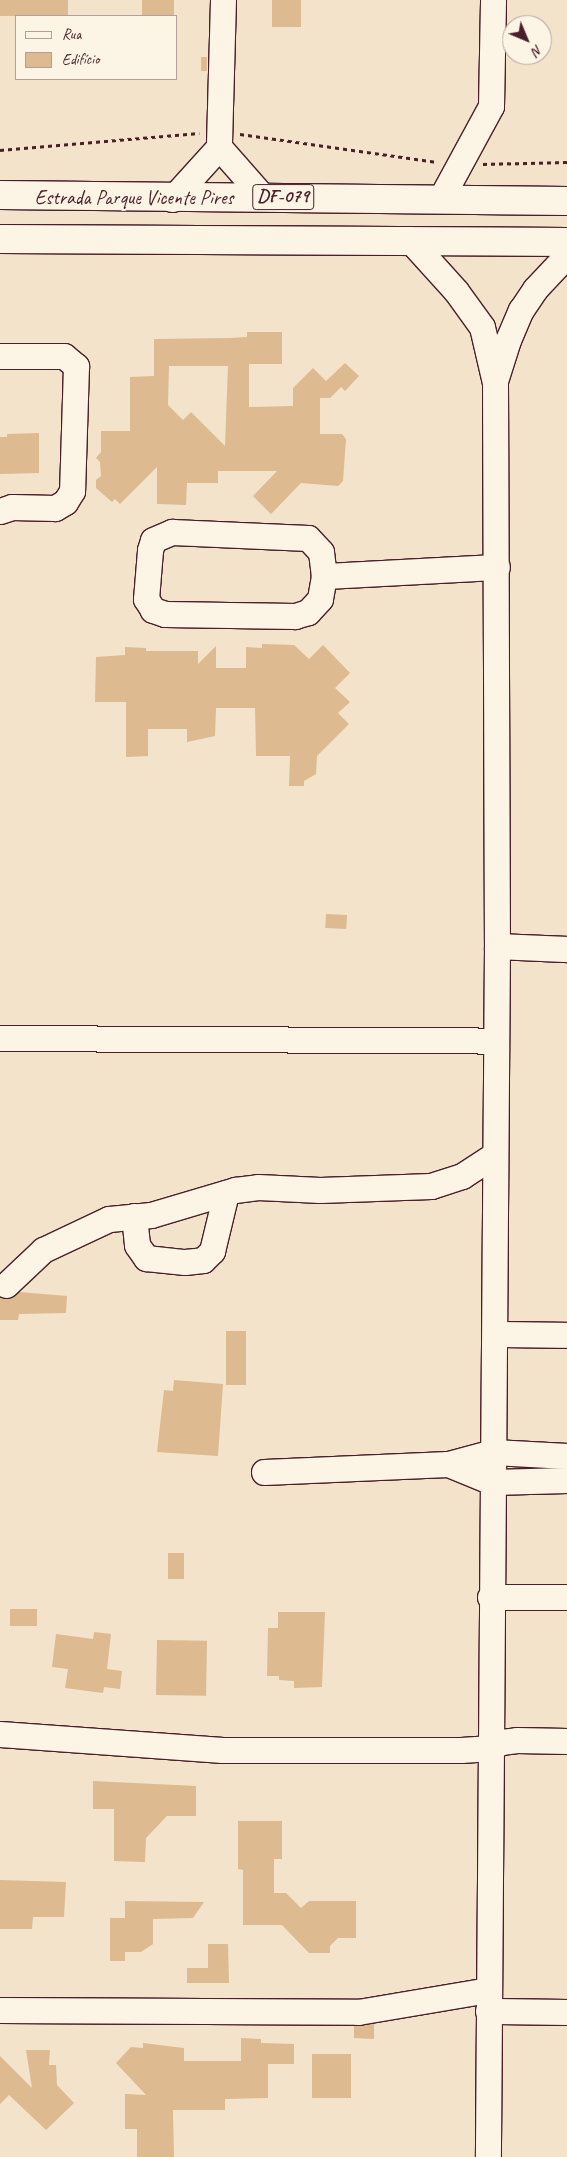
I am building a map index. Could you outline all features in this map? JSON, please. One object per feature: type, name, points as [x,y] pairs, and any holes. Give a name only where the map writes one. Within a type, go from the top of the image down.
[{"type":"main road","name":"Estrada Parque Vicente Pires","points":[[0,196],[172,199],[262,196],[567,201]]},
{"type":"main road","name":"Estrada Parque Vicente Pires","points":[[0,239],[409,239],[567,242]]},
{"type":"street","points":[[172,199],[219,139],[223,0]]},
{"type":"street","points":[[440,200],[461,165],[491,106],[493,0]]},
{"type":"street","points":[[219,139],[262,196]]},
{"type":"street","points":[[409,239],[456,291],[482,327],[495,383],[497,946],[493,1156],[495,1334],[490,1597],[492,1748],[488,2000],[488,2157]]},
{"type":"street","points":[[495,383],[508,340],[521,310],[535,289],[567,255]]},
{"type":"street","points":[[0,356],[64,356],[76,366],[72,491],[65,502],[55,508],[12,507],[0,511]]},
{"type":"street","points":[[172,532],[308,538],[321,552],[324,576],[316,606],[308,612],[295,616],[165,614],[153,610],[146,599],[153,540],[172,532]]},
{"type":"street","points":[[324,576],[497,567]]},
{"type":"street","points":[[497,946],[567,949]]},
{"type":"street","points":[[0,1038],[494,1041]]},
{"type":"street","points":[[6,1286],[29,1261],[61,1239],[109,1219],[151,1215],[226,1193],[258,1187],[320,1190],[431,1186],[462,1176],[493,1156]]},
{"type":"street","points":[[134,1216],[136,1245],[146,1258],[185,1262],[203,1260],[212,1250],[226,1193]]},
{"type":"street","points":[[495,1334],[567,1335]]},
{"type":"street","points":[[264,1472],[448,1464],[493,1452],[567,1456]]},
{"type":"street","points":[[448,1464],[492,1482],[567,1480]]},
{"type":"street","points":[[490,1597],[567,1597]]},
{"type":"street","points":[[0,1734],[222,1750],[492,1748],[501,1742],[517,1740],[567,1740]]},
{"type":"street","points":[[0,2010],[358,2012],[488,2000],[567,2012]]},
{"type":"path","points":[[0,150],[219,139],[461,165],[567,162]]},
{"type":"building","points":[[0,0],[68,0],[68,15],[0,16]]},
{"type":"building","points":[[142,0],[174,0],[174,15],[142,15]]},
{"type":"building","points":[[272,0],[301,0],[301,27],[272,27]]},
{"type":"building","points":[[201,57],[207,57],[207,71],[201,71]]},
{"type":"building","points":[[247,332],[282,332],[282,364],[249,364],[249,407],[293,406],[293,388],[313,368],[326,381],[345,363],[359,376],[345,391],[341,387],[330,398],[320,398],[320,434],[342,434],[346,439],[343,481],[338,486],[301,483],[271,514],[253,496],[277,471],[218,471],[218,483],[187,483],[186,505],[157,504],[157,467],[120,504],[115,499],[112,502],[96,488],[96,480],[101,476],[100,462],[96,458],[101,452],[101,431],[130,431],[130,377],[154,376],[154,339],[247,337]],"holes":[[[169,366],[228,366],[225,446],[191,412],[183,420],[168,405]]]},
{"type":"building","points":[[39,433],[39,473],[0,474],[0,437],[7,437],[7,434]]},
{"type":"building","points":[[262,644],[294,645],[309,659],[323,645],[350,673],[335,688],[350,702],[338,713],[349,724],[317,756],[316,774],[304,781],[304,786],[289,786],[290,756],[256,756],[255,708],[216,708],[215,736],[187,742],[187,729],[148,729],[148,756],[126,757],[126,702],[95,702],[96,657],[125,655],[125,647],[146,648],[146,651],[198,651],[198,664],[216,646],[216,668],[246,668],[246,647],[262,648]]},
{"type":"building","points":[[326,914],[347,915],[346,929],[325,928]]},
{"type":"building","points":[[19,1292],[67,1296],[66,1313],[19,1314],[18,1320],[0,1320],[0,1298],[10,1299]]},
{"type":"building","points":[[226,1331],[246,1331],[246,1385],[226,1385]]},
{"type":"building","points":[[174,1380],[223,1384],[218,1456],[157,1452],[164,1390],[173,1391]]},
{"type":"building","points":[[168,1553],[184,1553],[184,1579],[168,1579]]},
{"type":"building","points":[[10,1609],[37,1609],[37,1626],[10,1626]]},
{"type":"building","points":[[278,1612],[325,1612],[322,1687],[294,1688],[294,1681],[279,1680],[279,1676],[267,1676],[268,1628],[278,1628]]},
{"type":"building","points":[[94,1632],[111,1634],[107,1669],[122,1671],[120,1689],[104,1687],[103,1693],[65,1688],[68,1669],[52,1667],[56,1634],[93,1639]]},
{"type":"building","points":[[157,1640],[207,1641],[206,1696],[156,1695]]},
{"type":"building","points":[[93,1781],[196,1786],[196,1816],[167,1816],[146,1838],[145,1862],[114,1861],[114,1809],[93,1809]]},
{"type":"building","points":[[238,1821],[282,1821],[282,1859],[274,1859],[274,1893],[286,1893],[301,1908],[309,1901],[356,1901],[356,1938],[338,1938],[330,1946],[330,1953],[309,1953],[282,1925],[243,1925],[243,1870],[238,1869]]},
{"type":"building","points":[[0,1880],[66,1882],[64,1917],[33,1917],[32,1929],[0,1929]]},
{"type":"building","points":[[125,1901],[204,1902],[193,1918],[153,1919],[153,1944],[141,1952],[125,1952],[125,1961],[110,1961],[110,1918],[125,1918]]},
{"type":"building","points":[[208,1944],[228,1944],[229,1983],[187,1983],[187,1968],[208,1968]]},
{"type":"building","points":[[374,2024],[374,2039],[354,2038],[354,2026]]},
{"type":"building","points":[[241,2038],[261,2039],[261,2043],[294,2044],[294,2064],[268,2064],[268,2098],[225,2099],[225,2110],[173,2110],[174,2157],[137,2157],[137,2129],[125,2129],[125,2094],[146,2095],[116,2063],[131,2047],[143,2048],[143,2043],[184,2048],[184,2061],[241,2061]]},
{"type":"building","points":[[26,2050],[50,2050],[49,2065],[56,2065],[57,2085],[74,2103],[46,2130],[9,2095],[0,2104],[0,2056],[32,2088]]},
{"type":"building","points":[[312,2054],[351,2054],[351,2098],[312,2098]]}]
